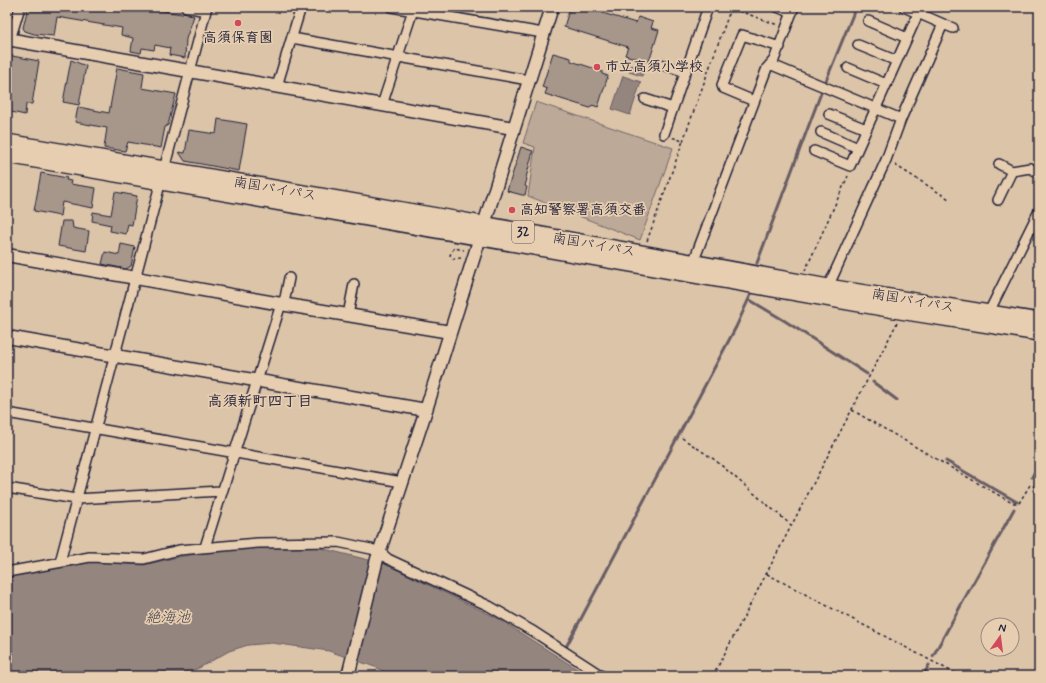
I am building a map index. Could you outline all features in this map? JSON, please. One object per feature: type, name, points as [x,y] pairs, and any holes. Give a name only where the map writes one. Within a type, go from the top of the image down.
[{"type":"highway","name":"南国バイパス","points":[[7,142],[162,176]]},
{"type":"highway","name":"南国バイパス","points":[[7,155],[162,176],[481,231],[900,311],[1039,333]]},
{"type":"highway","name":"南国バイパス","points":[[481,231],[693,263],[988,314],[1039,321]]},
{"type":"street","points":[[20,7],[9,40],[513,128]]},
{"type":"street","points":[[60,562],[206,9],[186,7]]},
{"type":"street","points":[[277,86],[301,7]]},
{"type":"street","points":[[391,7],[413,9],[543,33]]},
{"type":"street","points":[[348,676],[379,556],[552,7]]},
{"type":"street","points":[[664,134],[708,7]]},
{"type":"street","points":[[693,263],[767,68],[772,65],[793,10],[777,7]]},
{"type":"street","points":[[904,7],[919,10],[953,28]]},
{"type":"street","points":[[382,105],[413,9]]},
{"type":"street","points":[[814,151],[850,166],[919,10]]},
{"type":"street","points":[[868,21],[907,38]]},
{"type":"street","points":[[828,287],[886,160],[901,119],[943,24]]},
{"type":"street","points":[[754,101],[723,88],[722,84],[742,35],[780,47]]},
{"type":"street","points":[[292,38],[528,80]]},
{"type":"street","points":[[858,45],[897,61]]},
{"type":"street","points":[[657,62],[686,72]]},
{"type":"street","points":[[772,65],[901,119]]},
{"type":"street","points":[[848,68],[886,84]]},
{"type":"street","points":[[645,99],[673,108]]},
{"type":"street","points":[[829,114],[866,129]]},
{"type":"street","points":[[821,132],[858,148]]},
{"type":"street","points":[[999,164],[1012,171],[1030,168],[1039,173]]},
{"type":"street","points":[[998,200],[1012,171]]},
{"type":"street","points":[[988,314],[1039,211]]},
{"type":"street","points":[[7,255],[281,304],[450,332]]},
{"type":"street","points":[[205,547],[221,491],[281,304],[285,298],[289,278]]},
{"type":"street","points":[[348,315],[354,284]]},
{"type":"street","points":[[7,336],[426,410]]},
{"type":"street","points":[[7,413],[402,482]]},
{"type":"street","points":[[7,488],[76,499],[221,491]]},
{"type":"street","points":[[7,572],[90,557],[144,559],[179,550],[258,542],[338,542],[388,559],[506,615],[602,676]]},
{"type":"path","points":[[646,245],[683,141],[664,134]]},
{"type":"path","points":[[886,160],[902,168],[949,199]]},
{"type":"path","points":[[804,275],[851,170],[850,166]]},
{"type":"path","points":[[462,258],[456,260],[450,255],[454,248],[466,250]]},
{"type":"path","points":[[713,676],[894,330],[900,311]]},
{"type":"path","points":[[852,410],[1012,503],[1019,503],[1030,485],[1039,488]]},
{"type":"path","points":[[682,438],[714,460],[791,525]]},
{"type":"path","points":[[767,574],[960,676]]},
{"type":"shaded area","points":[[7,7],[15,7],[8,31],[7,31]]},
{"type":"shaded area","points":[[536,102],[673,148],[640,240],[528,196],[535,147],[523,143]]},
{"type":"water","points":[[631,65],[644,69],[642,76],[629,72]]},
{"type":"water","points":[[623,76],[641,82],[630,115],[612,109]]},
{"type":"water","name":"絶海池","points":[[316,547],[385,564],[497,618],[588,676],[394,676],[375,667],[329,651],[272,643],[248,645],[229,651],[199,668],[176,676],[7,676],[7,577],[78,563],[100,562],[144,565],[178,557],[228,549]]},
{"type":"building","points":[[28,7],[151,7],[151,9],[194,16],[186,39],[185,58],[169,55],[170,48],[155,45],[154,50],[142,48],[141,53],[131,51],[133,38],[121,35],[122,28],[57,17],[54,36],[34,34],[25,31],[23,28]]},
{"type":"building","points":[[570,7],[601,7],[599,12],[636,23],[638,17],[653,22],[651,28],[659,30],[649,62],[625,55],[628,47],[564,27]]},
{"type":"building","points":[[553,53],[571,58],[571,61],[602,71],[602,74],[608,76],[598,107],[592,105],[590,108],[545,94],[547,89],[542,87]]},
{"type":"building","points":[[7,55],[39,61],[32,104],[26,104],[25,115],[7,111]]},
{"type":"building","points":[[71,60],[86,66],[79,105],[63,102]]},
{"type":"building","points":[[117,68],[144,73],[142,88],[176,94],[168,125],[165,127],[161,148],[128,142],[125,151],[104,148],[107,128],[75,122],[78,107],[109,113]]},
{"type":"building","points":[[218,119],[247,124],[239,171],[185,161],[179,152],[185,153],[189,130],[216,134]]},
{"type":"building","points":[[521,147],[533,151],[526,178],[525,186],[527,187],[525,195],[507,191]]},
{"type":"building","points":[[41,173],[67,178],[66,180],[71,181],[70,184],[96,188],[93,208],[62,202],[60,216],[34,211]]},
{"type":"building","points":[[115,192],[137,196],[132,225],[128,224],[126,234],[110,231],[111,225],[92,221],[93,212],[111,215]]},
{"type":"building","points":[[62,221],[72,221],[73,228],[89,231],[86,251],[58,246]]},
{"type":"building","points":[[121,244],[135,247],[131,266],[126,269],[102,264],[105,252],[119,255]]},
{"type":"waterway","points":[[757,263],[821,93],[856,7]]},
{"type":"waterway","points":[[566,647],[736,327],[751,294]]},
{"type":"waterway","points":[[750,300],[867,374]]},
{"type":"waterway","points":[[873,382],[897,400]]},
{"type":"waterway","points":[[946,461],[1017,502]]},
{"type":"waterway","points":[[1032,477],[1039,464]]},
{"type":"waterway","points":[[1035,492],[1039,495]]},
{"type":"waterway","points":[[933,656],[1014,509]]},
{"type":"waterway","points":[[923,676],[929,665]]},
{"type":"place","name":"高須保育園","points":[[238,23]]},
{"type":"place","name":"市立高須小学校","points":[[597,67]]},
{"type":"place","name":"高知警察署高須交番","points":[[512,210]]},
{"type":"district","name":"高須新町四丁目","points":[[260,402]]}]
